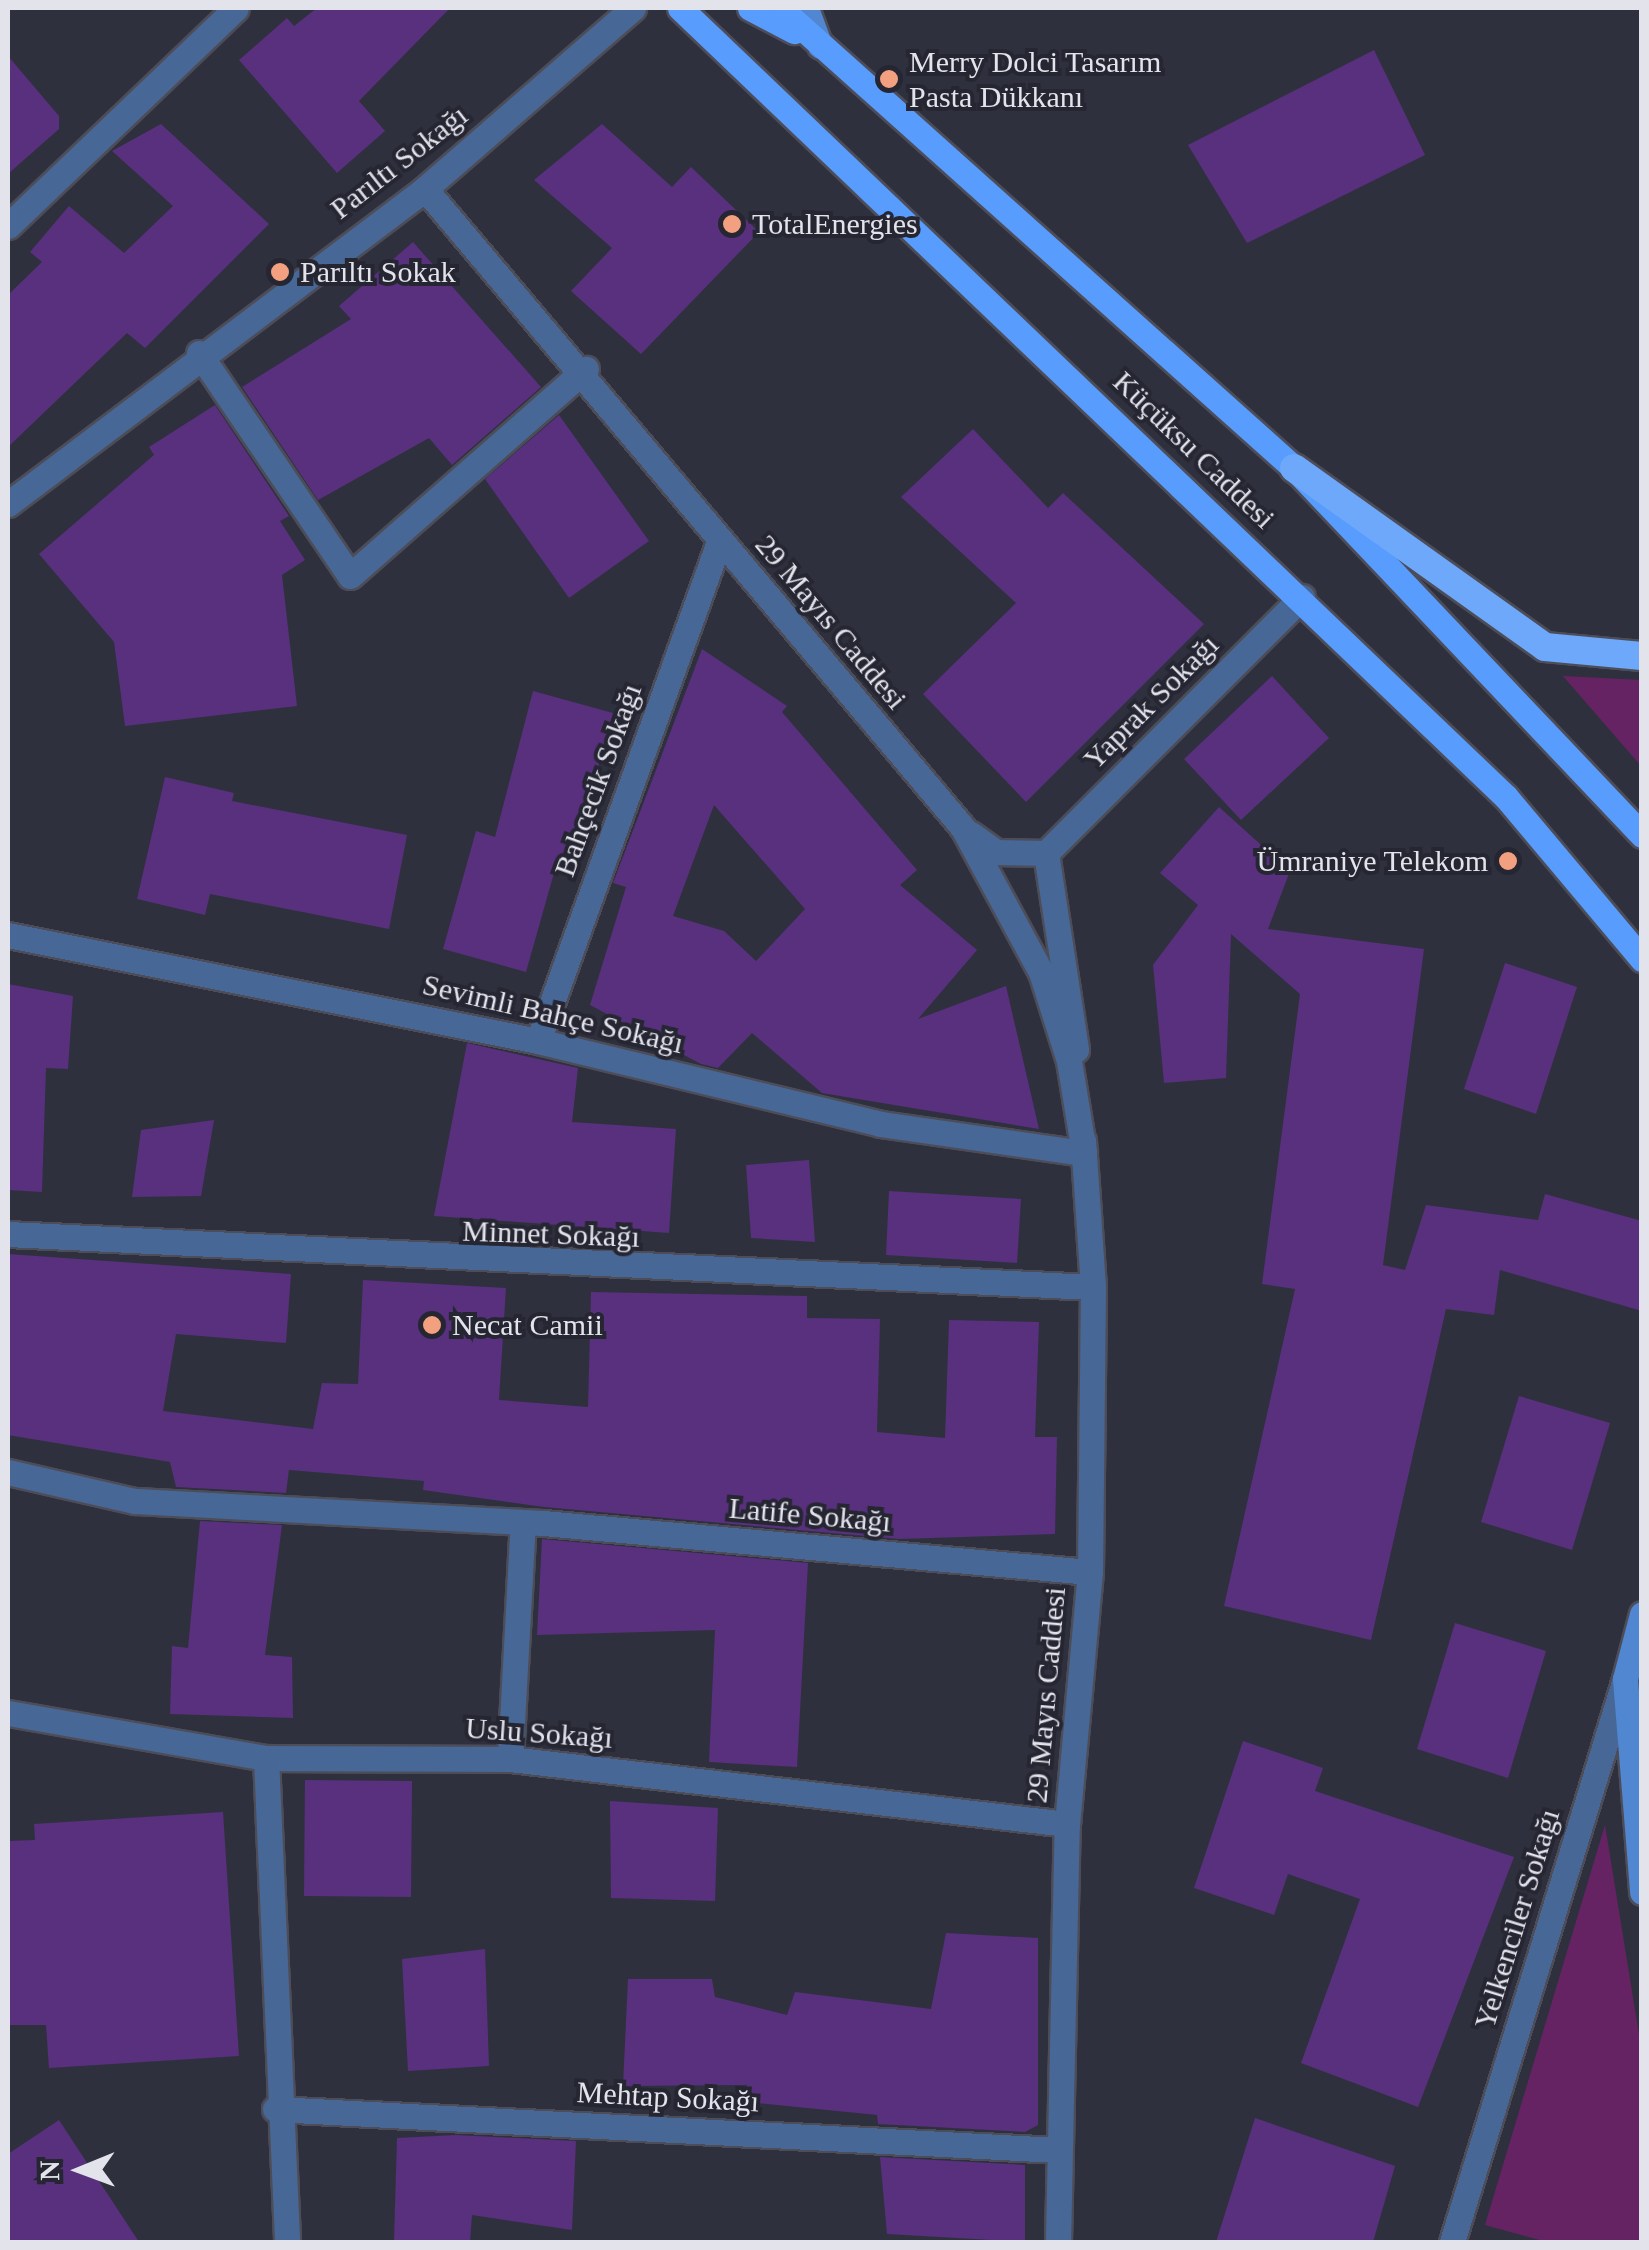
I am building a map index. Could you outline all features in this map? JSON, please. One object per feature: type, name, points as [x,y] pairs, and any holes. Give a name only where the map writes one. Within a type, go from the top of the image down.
[{"type":"highway","points":[[1294,468],[1545,647],[1642,656]]},
{"type":"main road","name":"Küçüksu Caddesi","points":[[680,8],[1302,597],[1552,844],[1642,959]]},
{"type":"main road","points":[[750,8],[820,46]]},
{"type":"main road","points":[[780,8],[820,46]]},
{"type":"main road","points":[[806,8],[820,46]]},
{"type":"main road","name":"Küçüksu Caddesi","points":[[820,46],[1294,468],[1642,835]]},
{"type":"main road","name":"Yelkenciler Sokağı","points":[[1625,1679],[1642,1614]]},
{"type":"main road","points":[[1625,1679],[1642,1892]]},
{"type":"street","points":[[8,226],[236,8]]},
{"type":"street","name":"Parıltı Sokağı","points":[[8,504],[199,353],[425,188],[633,8]]},
{"type":"street","name":"29 Mayıs Caddesi","points":[[425,188],[586,369],[719,542],[962,828],[1040,972],[1070,1061],[1084,1153]]},
{"type":"street","points":[[199,353],[350,576],[586,369]]},
{"type":"street","name":"Bahçecik Sokağı","points":[[538,1040],[719,542]]},
{"type":"street","name":"Yaprak Sokağı","points":[[1046,853],[1302,597]]},
{"type":"street","points":[[962,828],[996,852],[1046,853]]},
{"type":"street","name":"29 Mayıs Caddesi","points":[[1046,853],[1084,1153],[1093,1287],[1090,1572],[1067,1824],[1058,2242]]},
{"type":"street","name":"Sevimli Bahçe Sokağı","points":[[8,935],[538,1040],[880,1124],[1084,1153]]},
{"type":"street","name":"Minnet Sokağı","points":[[8,1234],[1093,1287]]},
{"type":"street","name":"Latife Sokağı","points":[[8,1472],[135,1501],[524,1522],[1090,1572]]},
{"type":"street","points":[[510,1759],[524,1522]]},
{"type":"street","name":"Yelkenciler Sokağı","points":[[1452,2242],[1625,1679]]},
{"type":"street","name":"Uslu Sokağı","points":[[8,1712],[266,1758],[510,1759],[1067,1824]]},
{"type":"street","points":[[266,1758],[275,2109],[287,2242]]},
{"type":"street","name":"Mehtap Sokağı","points":[[275,2109],[1057,2150]]},
{"type":"shaded area","points":[[1563,676],[1641,680],[1641,766]]},
{"type":"shaded area","points":[[1605,1825],[1641,2047],[1641,2242],[1547,2242],[1485,2225]]},
{"type":"building","points":[[317,8],[450,8],[359,101],[385,131],[337,173],[239,60],[287,18],[294,26]]},
{"type":"building","points":[[1374,50],[1425,155],[1247,243],[1188,145]]},
{"type":"building","points":[[8,56],[59,116],[59,129],[8,174]]},
{"type":"building","points":[[161,124],[269,224],[145,348],[127,333],[8,447],[8,295],[42,262],[30,252],[69,206],[124,253],[173,206],[112,151]]},
{"type":"building","points":[[602,124],[672,187],[691,167],[759,232],[641,354],[571,291],[612,248],[534,180]]},
{"type":"building","points":[[413,242],[541,387],[452,465],[429,438],[318,500],[242,387],[351,319],[339,306]]},
{"type":"building","points":[[215,405],[289,516],[280,521],[305,560],[282,575],[297,706],[125,726],[114,642],[39,554],[154,455],[149,447]]},
{"type":"building","points":[[559,415],[649,541],[569,598],[485,479]]},
{"type":"building","points":[[973,429],[1048,508],[1063,493],[1204,624],[1026,802],[923,694],[1016,603],[901,497]]},
{"type":"building","points":[[702,649],[787,706],[782,712],[917,870],[900,885],[977,950],[918,1019],[1006,986],[1039,1129],[822,1093],[752,1033],[718,1068],[701,1064],[590,1005],[626,887],[613,883]],"holes":[[[714,805],[805,909],[756,961],[724,931],[673,916]]]},
{"type":"building","points":[[1272,676],[1329,738],[1241,820],[1184,759]]},
{"type":"building","points":[[533,691],[613,713],[570,870],[556,866],[526,972],[443,949],[476,831],[495,837]]},
{"type":"building","points":[[165,777],[234,793],[232,801],[407,835],[389,929],[210,894],[205,915],[137,899]]},
{"type":"building","points":[[1219,807],[1290,871],[1268,929],[1424,949],[1383,1265],[1405,1270],[1426,1205],[1538,1220],[1545,1194],[1642,1221],[1642,1311],[1500,1270],[1494,1315],[1446,1309],[1371,1640],[1224,1606],[1295,1289],[1262,1284],[1300,994],[1231,934],[1226,1078],[1164,1083],[1153,965],[1198,905],[1160,873]]},
{"type":"building","points":[[1505,963],[1577,987],[1536,1114],[1464,1089]]},
{"type":"building","points":[[8,984],[73,996],[68,1069],[46,1068],[42,1192],[8,1190]]},
{"type":"building","points":[[467,1043],[578,1068],[572,1122],[676,1129],[669,1233],[434,1216]]},
{"type":"building","points":[[214,1120],[201,1196],[132,1197],[141,1130]]},
{"type":"building","points":[[809,1160],[815,1242],[751,1238],[746,1165]]},
{"type":"building","points":[[889,1191],[1021,1199],[1017,1263],[886,1255]]},
{"type":"building","points":[[8,1254],[291,1274],[286,1343],[176,1334],[163,1411],[313,1429],[322,1383],[358,1384],[363,1280],[506,1288],[499,1400],[588,1407],[591,1292],[807,1296],[807,1318],[880,1319],[877,1432],[945,1438],[949,1320],[1039,1322],[1035,1437],[1057,1437],[1055,1534],[899,1539],[544,1507],[423,1490],[424,1481],[289,1470],[286,1493],[176,1487],[170,1462],[8,1435]]},
{"type":"building","points":[[1519,1396],[1610,1423],[1572,1550],[1481,1522]]},
{"type":"building","points":[[200,1521],[282,1525],[265,1655],[292,1657],[293,1718],[170,1714],[172,1646],[188,1648]]},
{"type":"building","points":[[542,1539],[808,1563],[797,1767],[709,1762],[715,1630],[537,1635]]},
{"type":"building","points":[[1455,1623],[1546,1651],[1508,1778],[1417,1749]]},
{"type":"building","points":[[1243,1741],[1323,1768],[1315,1791],[1514,1857],[1418,2107],[1301,2063],[1360,1899],[1288,1874],[1274,1915],[1194,1888]]},
{"type":"building","points":[[305,1780],[412,1781],[411,1897],[304,1896]]},
{"type":"building","points":[[610,1801],[718,1808],[715,1901],[611,1898]]},
{"type":"building","points":[[223,1812],[239,2056],[49,2068],[46,2025],[8,2025],[8,1841],[35,1840],[34,1824]]},
{"type":"building","points":[[946,1933],[1038,1938],[1038,2125],[1025,2132],[878,2124],[877,2115],[747,2102],[747,2085],[623,2086],[628,1979],[712,1979],[715,1997],[787,2015],[795,1992],[931,2009]]},
{"type":"building","points":[[485,1949],[489,2066],[408,2071],[402,1959]]},
{"type":"building","points":[[1255,2118],[1395,2166],[1373,2242],[1216,2242]]},
{"type":"building","points":[[59,2120],[139,2242],[8,2242],[8,2154]]},
{"type":"building","points":[[456,2135],[576,2141],[572,2230],[472,2215],[470,2242],[394,2240],[397,2138]]},
{"type":"building","points":[[880,2157],[1025,2165],[1025,2242],[887,2234]]},
{"type":"place","name":"Merry Dolci Tasarım Pasta Dükkanı","points":[[889,79]]},
{"type":"place","name":"TotalEnergies","points":[[732,224]]},
{"type":"place","name":"Parıltı Sokak","points":[[280,272]]},
{"type":"place","name":"Ümraniye Telekom","points":[[1508,861]]},
{"type":"place","name":"Necat Camii","points":[[432,1325]]}]
